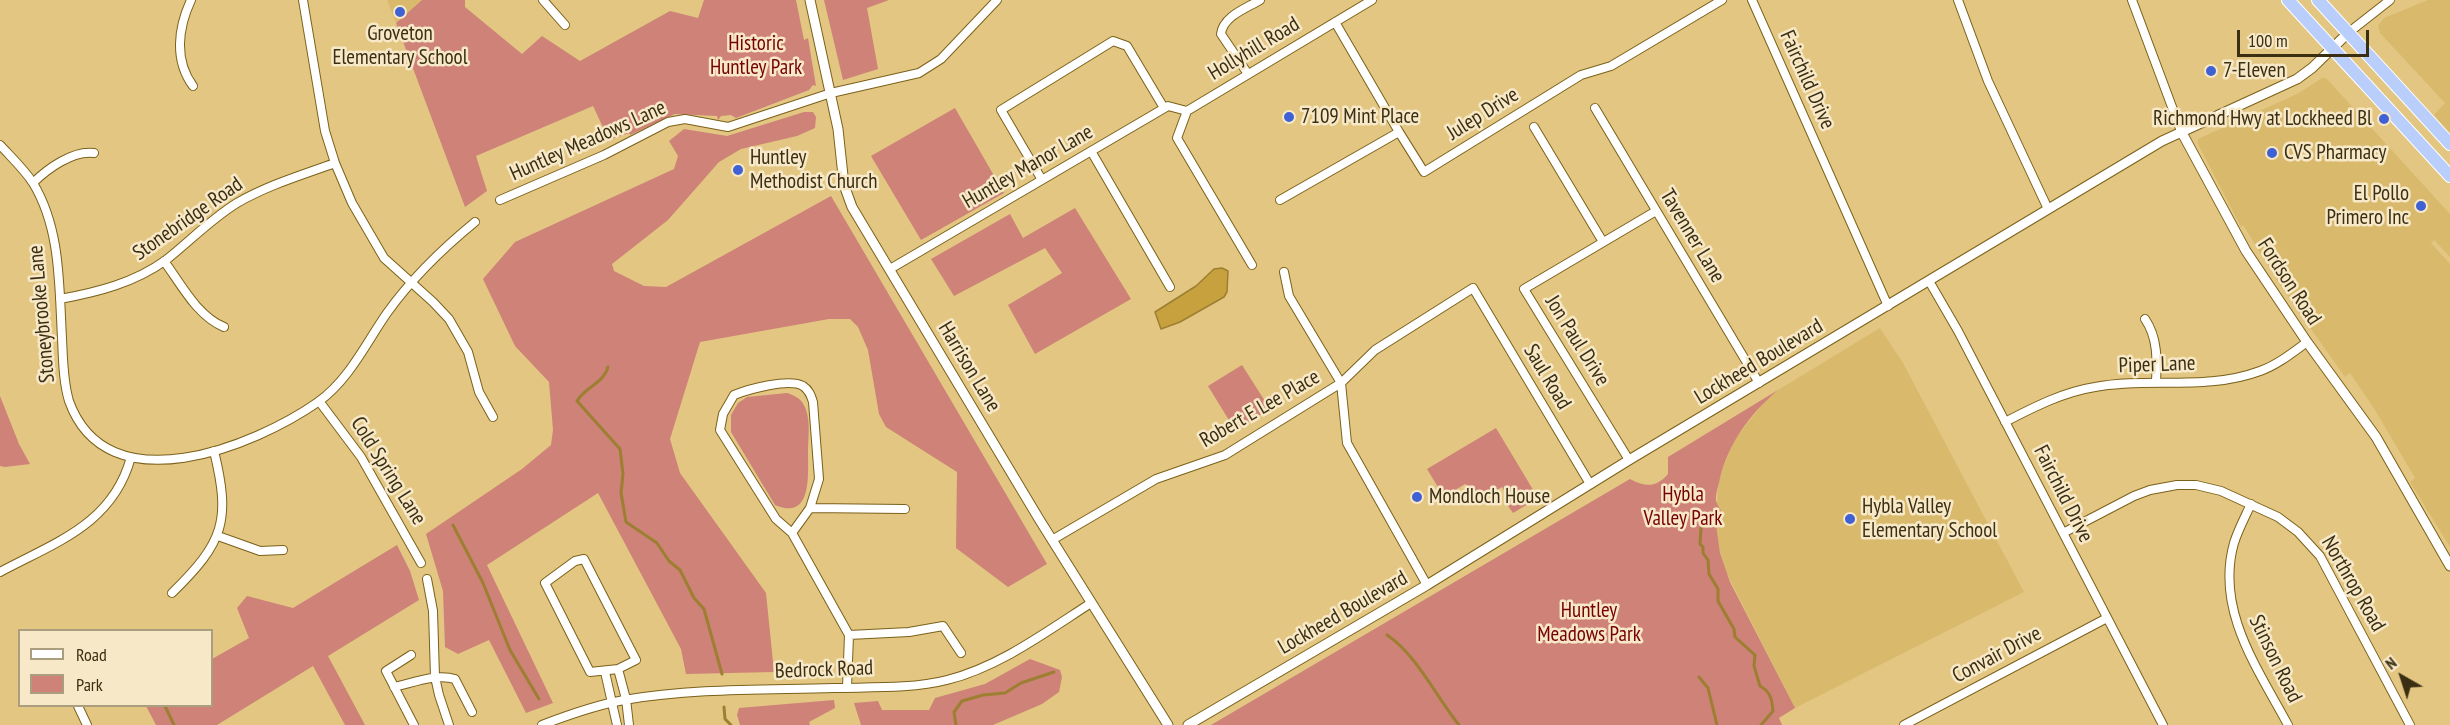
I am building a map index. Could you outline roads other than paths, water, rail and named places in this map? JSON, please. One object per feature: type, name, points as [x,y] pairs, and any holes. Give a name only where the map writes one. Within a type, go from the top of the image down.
[{"type":"highway","points":[[2288,0],[2450,176]]},
{"type":"highway","points":[[2318,0],[2450,144]]},
{"type":"street","points":[[191,0],[181,28],[180,53],[185,75],[193,86]]},
{"type":"street","points":[[303,0],[319,103],[335,163],[352,202],[375,244],[391,267],[442,311],[462,340],[472,363],[479,392],[493,417]]},
{"type":"street","points":[[543,0],[565,25]]},
{"type":"street","name":"Harrison Lane","points":[[810,0],[831,93],[848,196],[1052,540],[1168,725]]},
{"type":"street","name":"Huntley Meadows Lane","points":[[500,200],[604,156],[668,122],[685,119],[728,127],[831,93],[906,78],[924,71],[940,59],[997,0]]},
{"type":"street","points":[[1248,74],[1221,34],[1222,27],[1226,21],[1260,0]]},
{"type":"street","name":"Hollyhill Road","points":[[1187,111],[1372,0]]},
{"type":"street","name":"Julep Drive","points":[[1400,132],[1424,172],[1581,75],[1611,66],[1722,0]]},
{"type":"street","name":"Fairchild Drive","points":[[1752,0],[1888,306]]},
{"type":"street","points":[[1958,0],[1988,81],[2048,208]]},
{"type":"street","name":"Fordson Road","points":[[2132,0],[2181,131],[2246,250],[2307,342],[2376,437],[2450,566]]},
{"type":"street","points":[[2348,33],[2390,0]]},
{"type":"street","points":[[1280,200],[1400,132],[1335,22]]},
{"type":"street","name":"Lockheed Boulevard","points":[[1188,725],[1427,585],[1629,460],[2048,208],[2181,131],[2297,79],[2348,33]]},
{"type":"street","points":[[1042,180],[1001,110],[1113,41],[1126,46],[1164,108],[1168,106],[1187,111],[1177,138],[1252,265]]},
{"type":"street","name":"Huntley Manor Lane","points":[[890,269],[1164,108]]},
{"type":"street","name":"Tavenner Lane","points":[[1595,108],[1759,383]]},
{"type":"street","points":[[1534,127],[1603,242]]},
{"type":"street","name":"Stoneybrooke Lane","points":[[0,145],[33,183],[53,236],[66,387],[72,407],[90,433],[100,442],[131,457],[172,460],[214,451],[268,431],[319,401],[353,365],[386,315],[411,283],[440,252],[475,222]]},
{"type":"street","points":[[1091,151],[1170,287]]},
{"type":"street","points":[[33,183],[41,175],[68,158],[86,152],[94,153]]},
{"type":"street","name":"Stonebridge Road","points":[[60,299],[112,288],[134,279],[164,261],[212,220],[238,202],[269,187],[335,163]]},
{"type":"street","name":"Jon Paul Drive","points":[[1629,460],[1524,289],[1656,211]]},
{"type":"street","points":[[164,261],[204,315],[224,327]]},
{"type":"street","points":[[1284,272],[1289,296],[1341,383],[1347,443],[1427,585]]},
{"type":"street","name":"Fairchild Drive","points":[[1929,281],[2163,725]]},
{"type":"street","name":"Robert E Lee Place","points":[[1052,540],[1156,479],[1226,455],[1341,383],[1375,350],[1473,288]]},
{"type":"street","name":"Saul Road","points":[[1473,288],[1590,484]]},
{"type":"street","points":[[2145,318],[2156,346],[2156,383]]},
{"type":"street","name":"Piper Lane","points":[[2005,422],[2041,404],[2080,390],[2109,385],[2213,382],[2245,376],[2275,364],[2307,342]]},
{"type":"street","points":[[792,533],[810,508],[819,479],[813,402],[809,391],[801,385],[792,383],[751,389],[734,395],[723,414],[720,430],[776,519],[792,533],[849,635],[847,688]]},
{"type":"street","name":"Cold Spring Lane","points":[[319,401],[361,457],[421,563]]},
{"type":"street","points":[[172,593],[202,560],[218,536],[223,510],[223,494],[214,451]]},
{"type":"street","points":[[0,572],[78,531],[100,515],[118,491],[127,473],[131,457]]},
{"type":"street","name":"Northrop Road","points":[[2063,533],[2134,496],[2167,486],[2187,485],[2207,487],[2251,504],[2291,526],[2320,556],[2410,725]]},
{"type":"street","name":"Stinson Road","points":[[2251,504],[2235,540],[2231,561],[2232,606],[2240,634],[2288,725]]},
{"type":"street","points":[[810,508],[905,508]]},
{"type":"street","points":[[218,536],[260,551],[283,550]]},
{"type":"street","points":[[584,559],[587,563],[636,660],[618,669],[590,672],[544,584],[575,561],[584,559]]},
{"type":"street","points":[[427,579],[433,611],[435,677],[449,725]]},
{"type":"street","name":"Bedrock Road","points":[[542,725],[626,699],[698,692],[931,683],[973,672],[996,662],[1091,603]]},
{"type":"street","name":"Convair Drive","points":[[1904,725],[2107,618]]},
{"type":"street","points":[[849,635],[909,632],[943,626],[961,654]]},
{"type":"street","points":[[411,655],[386,671],[414,725]]},
{"type":"street","points":[[618,669],[626,699],[629,725]]},
{"type":"street","points":[[605,672],[618,725]]},
{"type":"street","points":[[394,687],[447,676],[454,679],[472,712]]},
{"type":"street","points":[[79,707],[87,725]]},
{"type":"waterway","points":[[608,367],[603,377],[577,401],[620,449],[623,474],[621,493],[626,522],[657,543],[669,561],[680,570],[694,598],[704,609],[722,674]]},
{"type":"waterway","points":[[1709,522],[1701,528],[1700,544],[1708,560],[1709,574],[1718,589],[1718,601],[1734,629],[1735,637],[1755,655],[1754,666],[1760,686],[1767,691],[1771,700],[1773,711],[1761,725]]},
{"type":"waterway","points":[[453,525],[483,583],[510,650],[539,699]]},
{"type":"waterway","points":[[1387,635],[1398,643],[1417,665],[1459,725]]},
{"type":"waterway","points":[[956,725],[954,712],[962,701],[983,695],[1005,693],[1021,683],[1054,672]]},
{"type":"waterway","points":[[1699,677],[1708,688],[1717,725]]},
{"type":"waterway","points":[[165,707],[174,725]]},
{"type":"waterway","points":[[724,707],[725,719],[731,725]]},
{"type":"place","name":"Groveton Elementary School","points":[[400,12]]},
{"type":"place","name":"7-Eleven","points":[[2211,71]]},
{"type":"place","name":"7109 Mint Place","points":[[1289,117]]},
{"type":"place","name":"Richmond Hwy at Lockheed Bl","points":[[2384,119]]},
{"type":"place","name":"CVS Pharmacy","points":[[2272,153]]},
{"type":"place","name":"Huntley Methodist Church","points":[[738,170]]},
{"type":"place","name":"El Pollo Primero Inc","points":[[2421,206]]},
{"type":"place","name":"Mondloch House","points":[[1417,497]]},
{"type":"place","name":"Hybla Valley Elementary School","points":[[1850,519]]},
{"type":"park label","name":"Historic Huntley Park","points":[[756,56]]},
{"type":"park label","name":"Hybla Valley Park","points":[[1683,507]]},
{"type":"park label","name":"Huntley Meadows Park","points":[[1589,623]]}]
